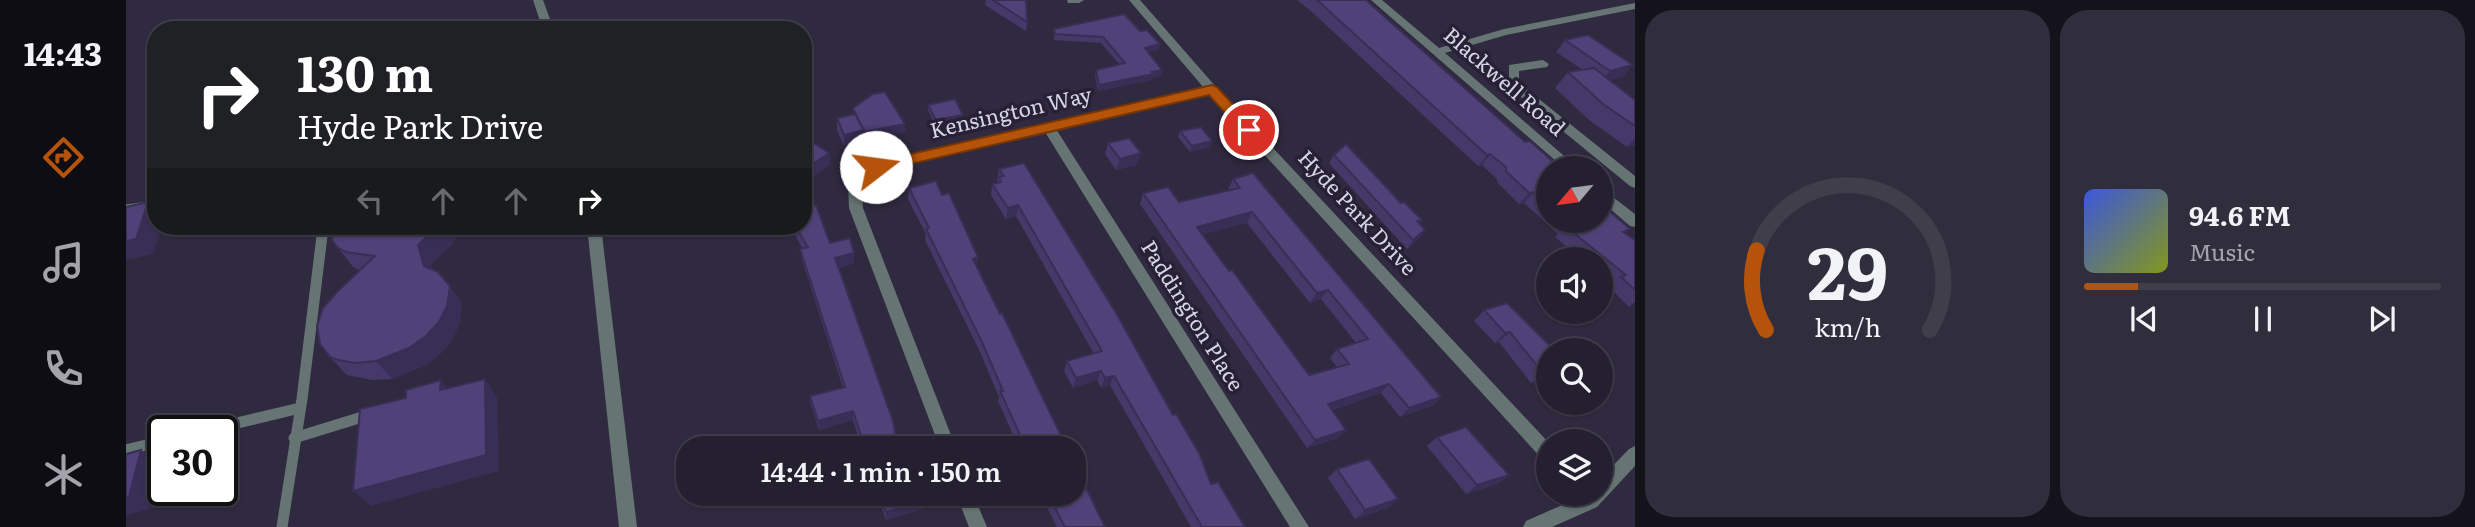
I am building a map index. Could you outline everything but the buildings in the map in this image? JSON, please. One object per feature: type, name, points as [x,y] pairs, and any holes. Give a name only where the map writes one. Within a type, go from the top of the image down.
[{"type":"street","points":[[538,0],[546,21]]},
{"type":"street","name":"Hyde Park Drive","points":[[1134,0],[1212,90],[1536,441]]},
{"type":"street","name":"Blackwell Road","points":[[1376,0],[1558,156]]},
{"type":"street","points":[[1437,52],[1504,32],[1630,4]]},
{"type":"street","points":[[1543,64],[1513,68],[1513,84],[1635,183]]},
{"type":"street","name":"Kensington Way","points":[[943,436],[856,208],[854,182],[876,167],[1212,90]]},
{"type":"street","name":"Paddington Place","points":[[1049,128],[1300,527]]},
{"type":"street","points":[[1614,204],[1635,222]]},
{"type":"street","points":[[595,235],[628,527]]},
{"type":"street","points":[[1613,476],[1635,454]]},
{"type":"street","points":[[970,506],[978,527]]},
{"type":"street","points":[[1537,526],[1574,506]]},
{"type":"lane","points":[[126,209],[147,206]]},
{"type":"lane","points":[[282,527],[322,235]]},
{"type":"lane","points":[[238,423],[300,408]]},
{"type":"lane","points":[[294,438],[385,410]]},
{"type":"lane","points":[[126,450],[147,445]]},
{"type":"route","points":[[876,167],[1212,90],[1249,130]]}]
